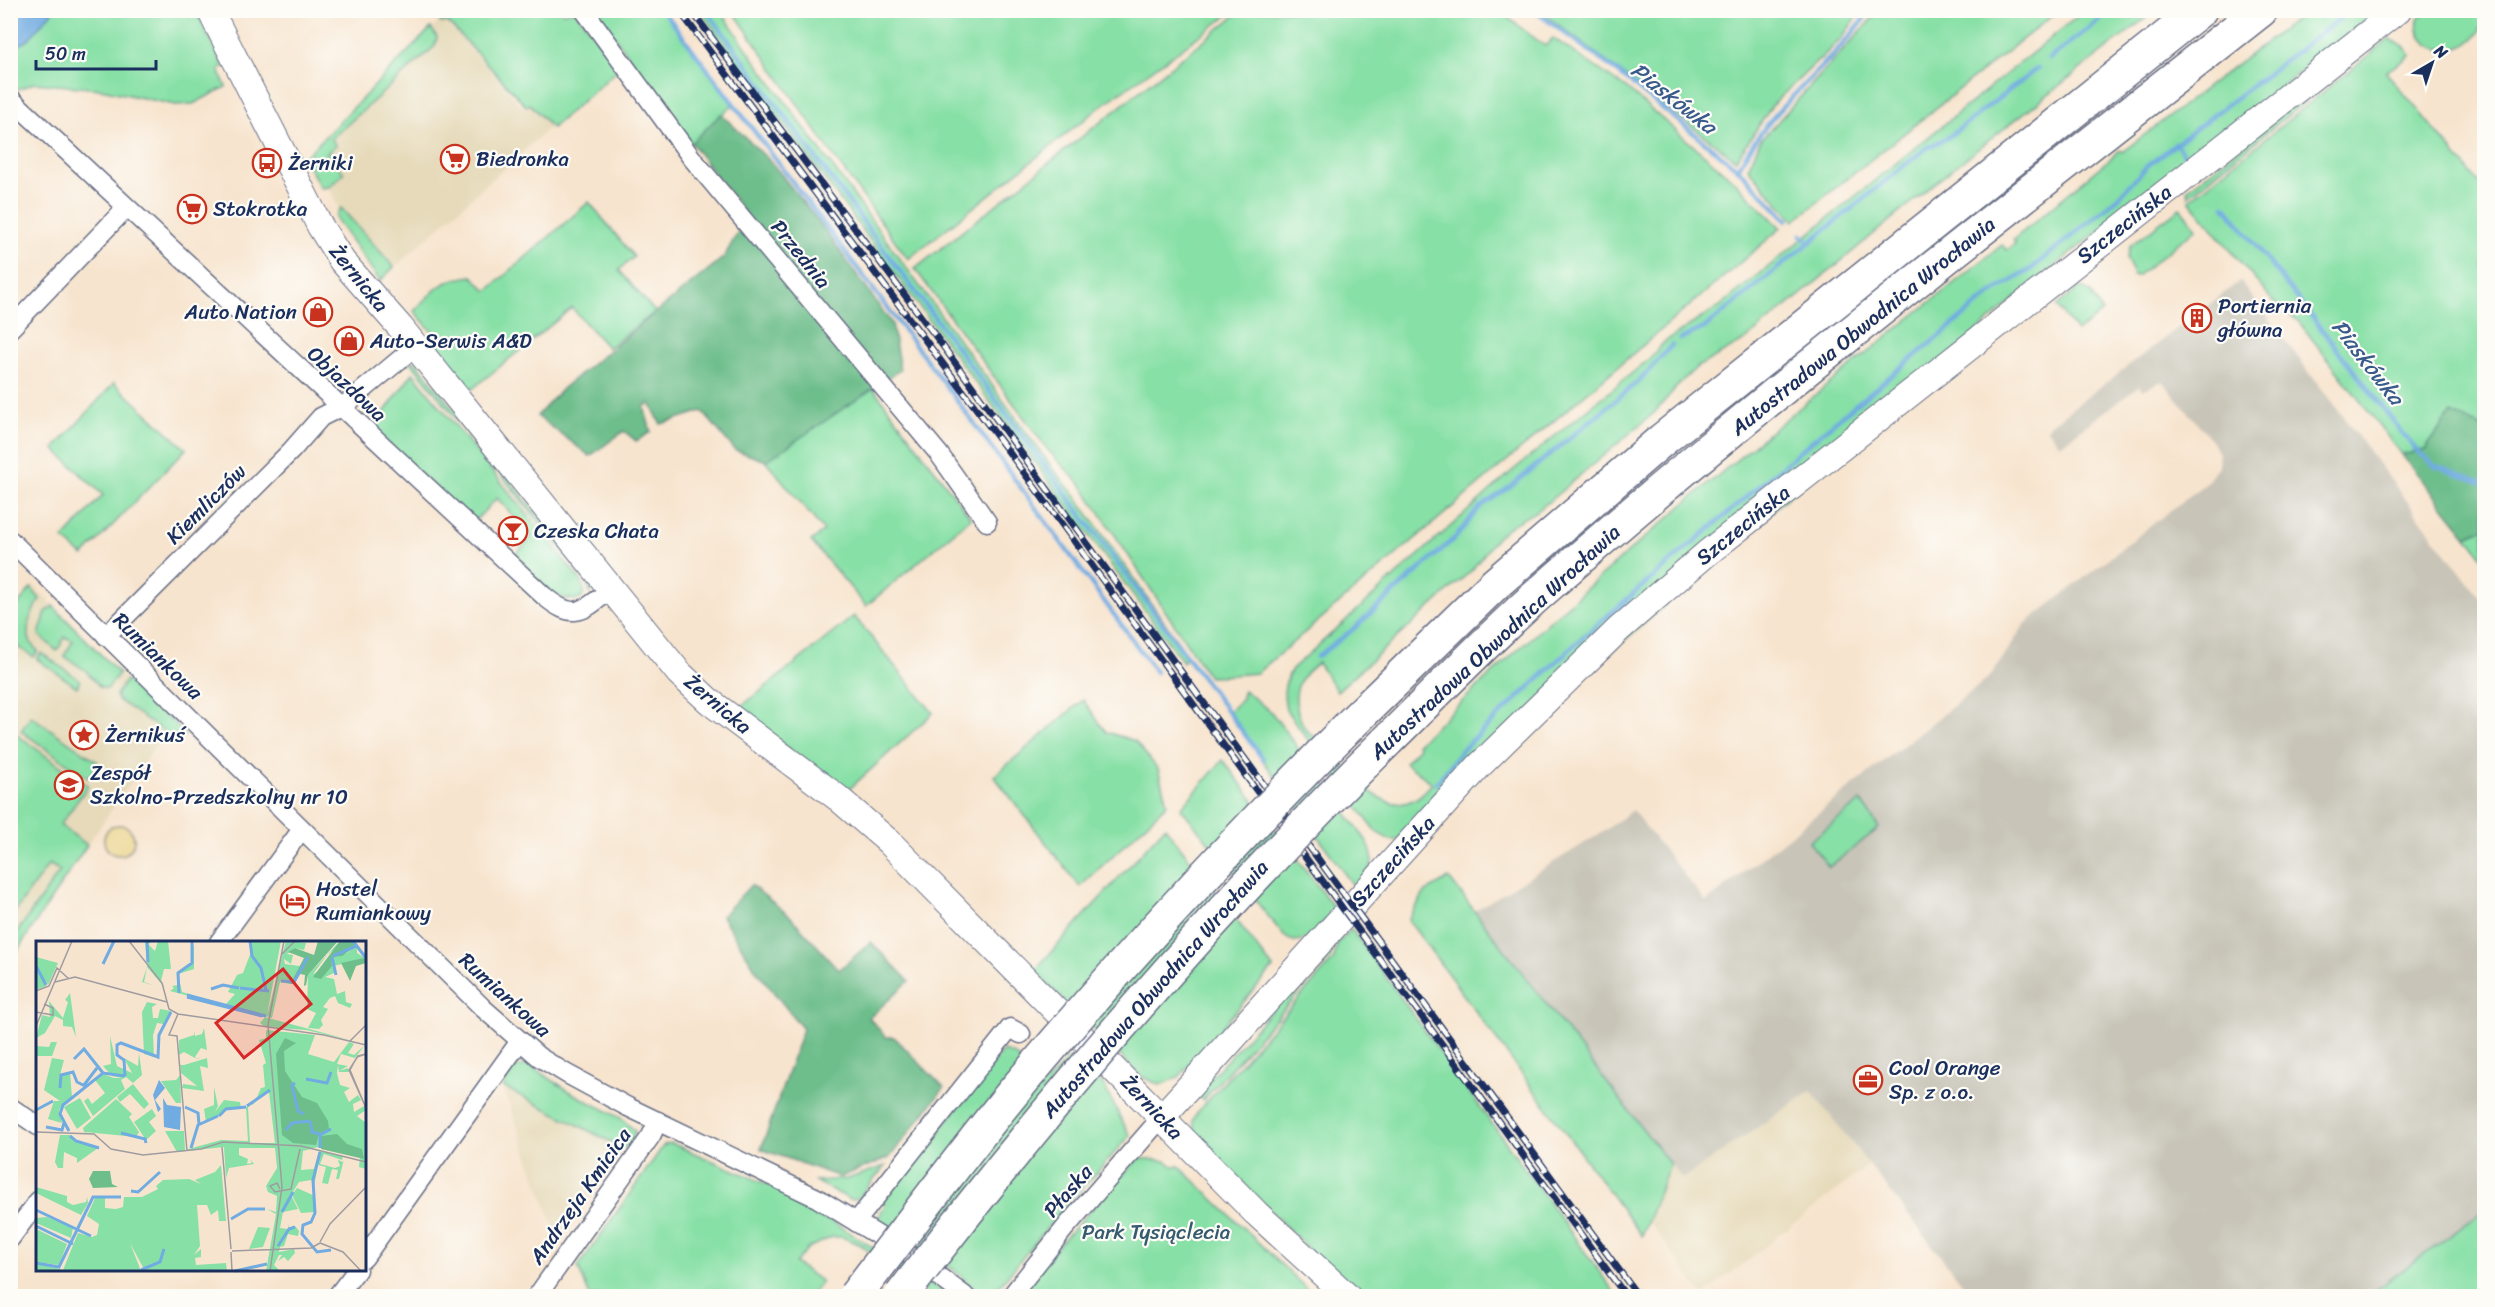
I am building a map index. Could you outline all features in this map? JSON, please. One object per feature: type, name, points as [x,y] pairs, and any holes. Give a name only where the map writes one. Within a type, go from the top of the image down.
[{"type":"highway","name":"Autostradowa Obwodnica Wrocławia","points":[[855,1296],[954,1166],[1071,1023],[1201,877],[1358,717],[1495,584],[1662,440],[2200,10]]},
{"type":"highway","name":"Autostradowa Obwodnica Wrocławia","points":[[901,1296],[979,1195],[1114,1030],[1232,899],[1384,743],[1531,602],[1667,484],[1806,370],[2261,10]]},
{"type":"street","name":"Żernicka","points":[[210,10],[320,226],[342,261],[416,346],[689,683],[838,798],[889,842],[1256,1213],[1347,1296]]},
{"type":"street","name":"Przednia","points":[[584,10],[691,157],[939,454],[987,522]]},
{"type":"street","name":"Szczecińska","points":[[1161,1118],[1479,765],[1619,629],[1706,554],[2398,10]]},
{"type":"street","name":"Objazdowa","points":[[10,98],[498,556],[558,608],[569,612],[580,611],[611,589]]},
{"type":"street","points":[[10,329],[126,208]]},
{"type":"street","name":"Kiemliczów","points":[[106,636],[291,451],[321,417],[339,407],[416,346]]},
{"type":"street","name":"Rumiankowa","points":[[10,540],[483,1009],[539,1057],[658,1121],[788,1182],[910,1255],[965,1296]]},
{"type":"street","points":[[220,941],[302,828]]},
{"type":"street","points":[[856,1222],[1016,1031]]},
{"type":"street","points":[[366,1255],[520,1041]]},
{"type":"street","points":[[10,1107],[36,1125]]},
{"type":"street","name":"Płaska","points":[[1011,1296],[1065,1228],[1161,1118]]},
{"type":"street","name":"Andrzeja Kmicica","points":[[537,1296],[651,1136],[658,1121]]},
{"type":"street","points":[[10,1239],[36,1204]]},
{"type":"street","points":[[338,1296],[356,1271]]},
{"type":"shaded area","points":[[443,18],[525,110],[530,106],[550,127],[387,274],[339,209],[329,187],[304,158]]},
{"type":"shaded area","points":[[2240,281],[2484,603],[2484,1212],[2374,1296],[1972,1296],[1811,1091],[1682,1179],[1474,911],[1603,832],[1632,810],[1706,902],[1991,676],[2025,624],[2207,482],[2219,465],[2218,453],[2212,441],[2162,381],[2143,390],[2139,386],[2060,445],[2046,428]]},
{"type":"shaded area","name":"Zespół Szkolno-Przedszkolny nr 10","points":[[33,585],[170,725],[11,955],[11,618]]},
{"type":"shaded area","points":[[503,1087],[625,1149],[559,1241],[521,1137]]},
{"type":"shaded area","points":[[1811,1090],[1869,1165],[1703,1295],[1648,1220],[1670,1164],[1682,1179]]},
{"type":"green space","points":[[11,10],[196,11],[224,67],[219,70],[226,87],[193,104],[175,105],[101,89],[34,83],[19,89],[11,88]]},
{"type":"green space","points":[[560,10],[563,13],[575,11],[620,68],[552,128],[530,104],[526,106],[448,22],[441,23],[437,18],[444,11]]},
{"type":"green space","points":[[596,11],[665,11],[733,105],[691,143]]},
{"type":"green space","points":[[700,11],[721,11],[1053,469],[1077,498],[1177,640],[1187,656],[1183,662]]},
{"type":"green space","points":[[733,11],[1234,11],[1104,104],[908,259]]},
{"type":"green space","points":[[1241,11],[1499,11],[1545,46],[1553,38],[1626,88],[1731,178],[1781,228],[1257,673],[1209,677],[1083,487],[1047,449],[915,269]]},
{"type":"green space","points":[[1540,11],[1861,11],[1840,40],[1774,103],[1736,160]]},
{"type":"green space","points":[[1879,11],[2058,11],[1794,221],[1748,168],[1760,141]]},
{"type":"green space","points":[[2084,11],[2155,11],[1951,170],[1747,339],[1697,367],[1654,413],[1540,509],[1513,524],[1496,538],[1472,570],[1337,691],[1318,663],[1310,669],[1299,684],[1296,700],[1304,727],[1375,795],[1397,804],[1409,802],[1420,795],[1432,783],[1405,763],[1419,747],[1417,744],[1487,678],[1631,550],[1852,365],[2002,245],[2007,250],[2015,244],[2013,240],[2120,150],[2122,152],[2307,11],[2377,11],[2022,292],[1397,840],[1390,840],[1376,832],[1286,710],[1284,689],[1292,669],[1511,472],[1648,360],[1664,342],[1720,306]]},
{"type":"green space","points":[[2428,11],[2484,11],[2481,27],[2473,39],[2462,46],[2449,49],[2436,48],[2426,42],[2419,32],[2418,18]]},
{"type":"green space","points":[[431,28],[437,37],[435,46],[331,139],[336,145],[327,153],[344,173],[329,187],[321,188],[304,158]]},
{"type":"green space","points":[[2382,39],[2188,196],[2187,190],[2373,41]]},
{"type":"green space","points":[[2389,39],[2403,45],[2411,55],[2386,72],[2478,182],[2484,177],[2484,428],[2451,413],[2425,450],[2402,455],[2299,322],[2271,299],[2189,200]]},
{"type":"green space","points":[[721,114],[771,162],[821,225],[892,324],[900,370],[766,461],[735,450],[702,411],[661,424],[650,403],[644,407],[651,432],[636,441],[624,431],[590,456],[537,416],[563,388],[724,257],[747,216],[691,143]]},
{"type":"green space","points":[[589,202],[634,257],[619,270],[655,312],[608,348],[572,308],[471,390],[431,339],[435,335],[414,311],[433,291],[452,280],[472,276],[487,291]]},
{"type":"green space","points":[[341,208],[394,267],[380,281],[336,219]]},
{"type":"green space","points":[[2180,208],[2197,228],[2137,276],[2133,275],[2127,258],[2130,246]]},
{"type":"green space","points":[[2080,287],[2090,292],[2102,312],[2077,332],[2057,306]]},
{"type":"green space","points":[[410,361],[416,362],[594,586],[590,594],[587,582]]},
{"type":"green space","points":[[413,373],[582,582],[584,593],[581,599],[571,600],[552,593],[511,559],[532,537],[497,498],[473,523],[372,429]]},
{"type":"green space","points":[[114,383],[186,449],[83,556],[63,539],[103,495],[54,449]]},
{"type":"green space","points":[[873,388],[971,518],[866,606],[811,541],[824,531],[766,461]]},
{"type":"green space","points":[[2451,413],[2484,428],[2484,528],[2467,536],[2402,455],[2425,450]]},
{"type":"green space","points":[[2484,528],[2484,559],[2467,536]]},
{"type":"green space","points":[[31,588],[40,599],[28,625],[29,639],[38,651],[34,657],[15,645],[10,651],[11,614]]},
{"type":"green space","points":[[53,606],[119,673],[107,689],[100,687],[85,670],[64,656],[73,641],[65,637],[57,651],[39,635],[46,612]]},
{"type":"green space","points":[[854,616],[933,713],[846,792],[737,710]]},
{"type":"green space","points":[[41,653],[80,680],[77,687],[37,659]]},
{"type":"green space","points":[[126,680],[186,734],[180,739],[175,739],[118,700],[116,695]]},
{"type":"green space","points":[[1244,690],[1272,713],[1366,840],[1372,855],[1371,866],[1355,888],[1228,712],[1241,700]]},
{"type":"green space","points":[[1083,700],[1106,732],[1135,741],[1158,769],[1167,804],[1080,887],[994,776]]},
{"type":"green space","points":[[31,716],[99,763],[88,778],[21,731]]},
{"type":"green space","points":[[17,735],[88,786],[60,825],[87,845],[11,960],[11,941],[60,871],[49,864],[11,917],[10,744]]},
{"type":"green space","points":[[1223,760],[1335,909],[1306,939],[1299,941],[1284,936],[1181,808]]},
{"type":"green space","points":[[1861,801],[1879,828],[1829,867],[1809,842]]},
{"type":"green space","points":[[1165,827],[1273,968],[1179,1077],[1160,1085],[1142,1077],[1034,971]]},
{"type":"green space","points":[[1449,878],[1670,1164],[1642,1236],[1408,920],[1425,892]]},
{"type":"green space","points":[[751,885],[790,916],[839,970],[871,942],[909,981],[869,1018],[886,1037],[894,1037],[944,1088],[889,1158],[840,1177],[761,1149],[803,1029],[756,970],[722,916]]},
{"type":"green space","points":[[1351,929],[1617,1296],[1360,1296],[1316,1257],[1196,1135],[1193,1121],[1196,1114],[1334,959],[1337,944]]},
{"type":"green space","points":[[1332,944],[1330,958],[1203,1100],[1195,1095]]},
{"type":"green space","points":[[1003,1051],[1013,1054],[1047,1082],[1068,1058],[1103,1084],[1130,1136],[1058,1215],[991,1296],[980,1294],[954,1270],[877,1220],[885,1205],[882,1202]]},
{"type":"green space","points":[[527,1064],[574,1094],[621,1118],[635,1131],[633,1139],[625,1149],[503,1087],[512,1069]]},
{"type":"green space","points":[[671,1143],[787,1193],[950,1296],[930,1296],[859,1244],[842,1237],[832,1237],[808,1248],[795,1263],[822,1282],[811,1296],[590,1296],[578,1267],[664,1145]]},
{"type":"green space","name":"Park Tysiąclecia","points":[[1139,1158],[1166,1161],[1173,1166],[1179,1166],[1314,1296],[1019,1296],[1061,1242]]},
{"type":"green space","points":[[885,1166],[858,1198],[851,1200],[815,1181],[847,1179]]},
{"type":"green space","points":[[2484,1211],[2484,1296],[2368,1296],[2376,1290]]},
{"type":"sand","points":[[119,825],[130,829],[134,840],[130,851],[119,855],[108,851],[104,840],[108,829]]},
{"type":"water","points":[[11,10],[53,11],[28,40],[13,48],[11,46]]},
{"type":"waterway","points":[[663,10],[953,395],[1156,672]]},
{"type":"waterway","points":[[706,10],[1263,759]]},
{"type":"waterway","name":"Piaskówka","points":[[1533,10],[1615,70],[1738,169],[1787,220]]},
{"type":"waterway","points":[[1738,169],[1767,125],[1837,51],[1870,10]]},
{"type":"waterway","name":"Piaskówka","points":[[2049,59],[2113,10]]},
{"type":"waterway","points":[[1436,784],[1461,751],[1583,637],[1826,429],[1993,292],[2030,270],[2118,198],[2147,166],[2351,10]]},
{"type":"waterway","name":"Piaskówka","points":[[1680,339],[1704,328],[1925,149],[1950,136],[2038,68]]},
{"type":"waterway","name":"Piaskówka","points":[[2175,143],[2185,156]]},
{"type":"waterway","name":"Piaskówka","points":[[2225,206],[2416,450],[2435,466],[2484,483]]},
{"type":"waterway","name":"Piaskówka","points":[[1801,235],[1810,243]]},
{"type":"waterway","points":[[1317,657],[1351,631],[1457,536],[1479,508],[1514,484],[1640,380],[1672,345]]},
{"type":"railway","points":[[679,10],[1028,478],[1626,1296]]},
{"type":"railway","points":[[691,10],[934,334],[1638,1296]]},
{"type":"place","name":"Biedronka","points":[[455,159]]},
{"type":"place","name":"Żerniki","points":[[267,163]]},
{"type":"place","name":"Stokrotka","points":[[192,209]]},
{"type":"place","name":"Auto Nation","points":[[318,312]]},
{"type":"place","name":"Portiernia główna","points":[[2197,318]]},
{"type":"place","name":"Auto-Serwis A&D","points":[[349,341]]},
{"type":"place","name":"Czeska Chata","points":[[513,531]]},
{"type":"place","name":"Żernikuś","points":[[84,735]]},
{"type":"place","name":"Zespół Szkolno-Przedszkolny nr 10","points":[[69,785]]},
{"type":"place","name":"Hostel Rumiankowy","points":[[295,901]]},
{"type":"place","name":"Cool Orange Sp. z o.o.","points":[[1868,1080]]}]
